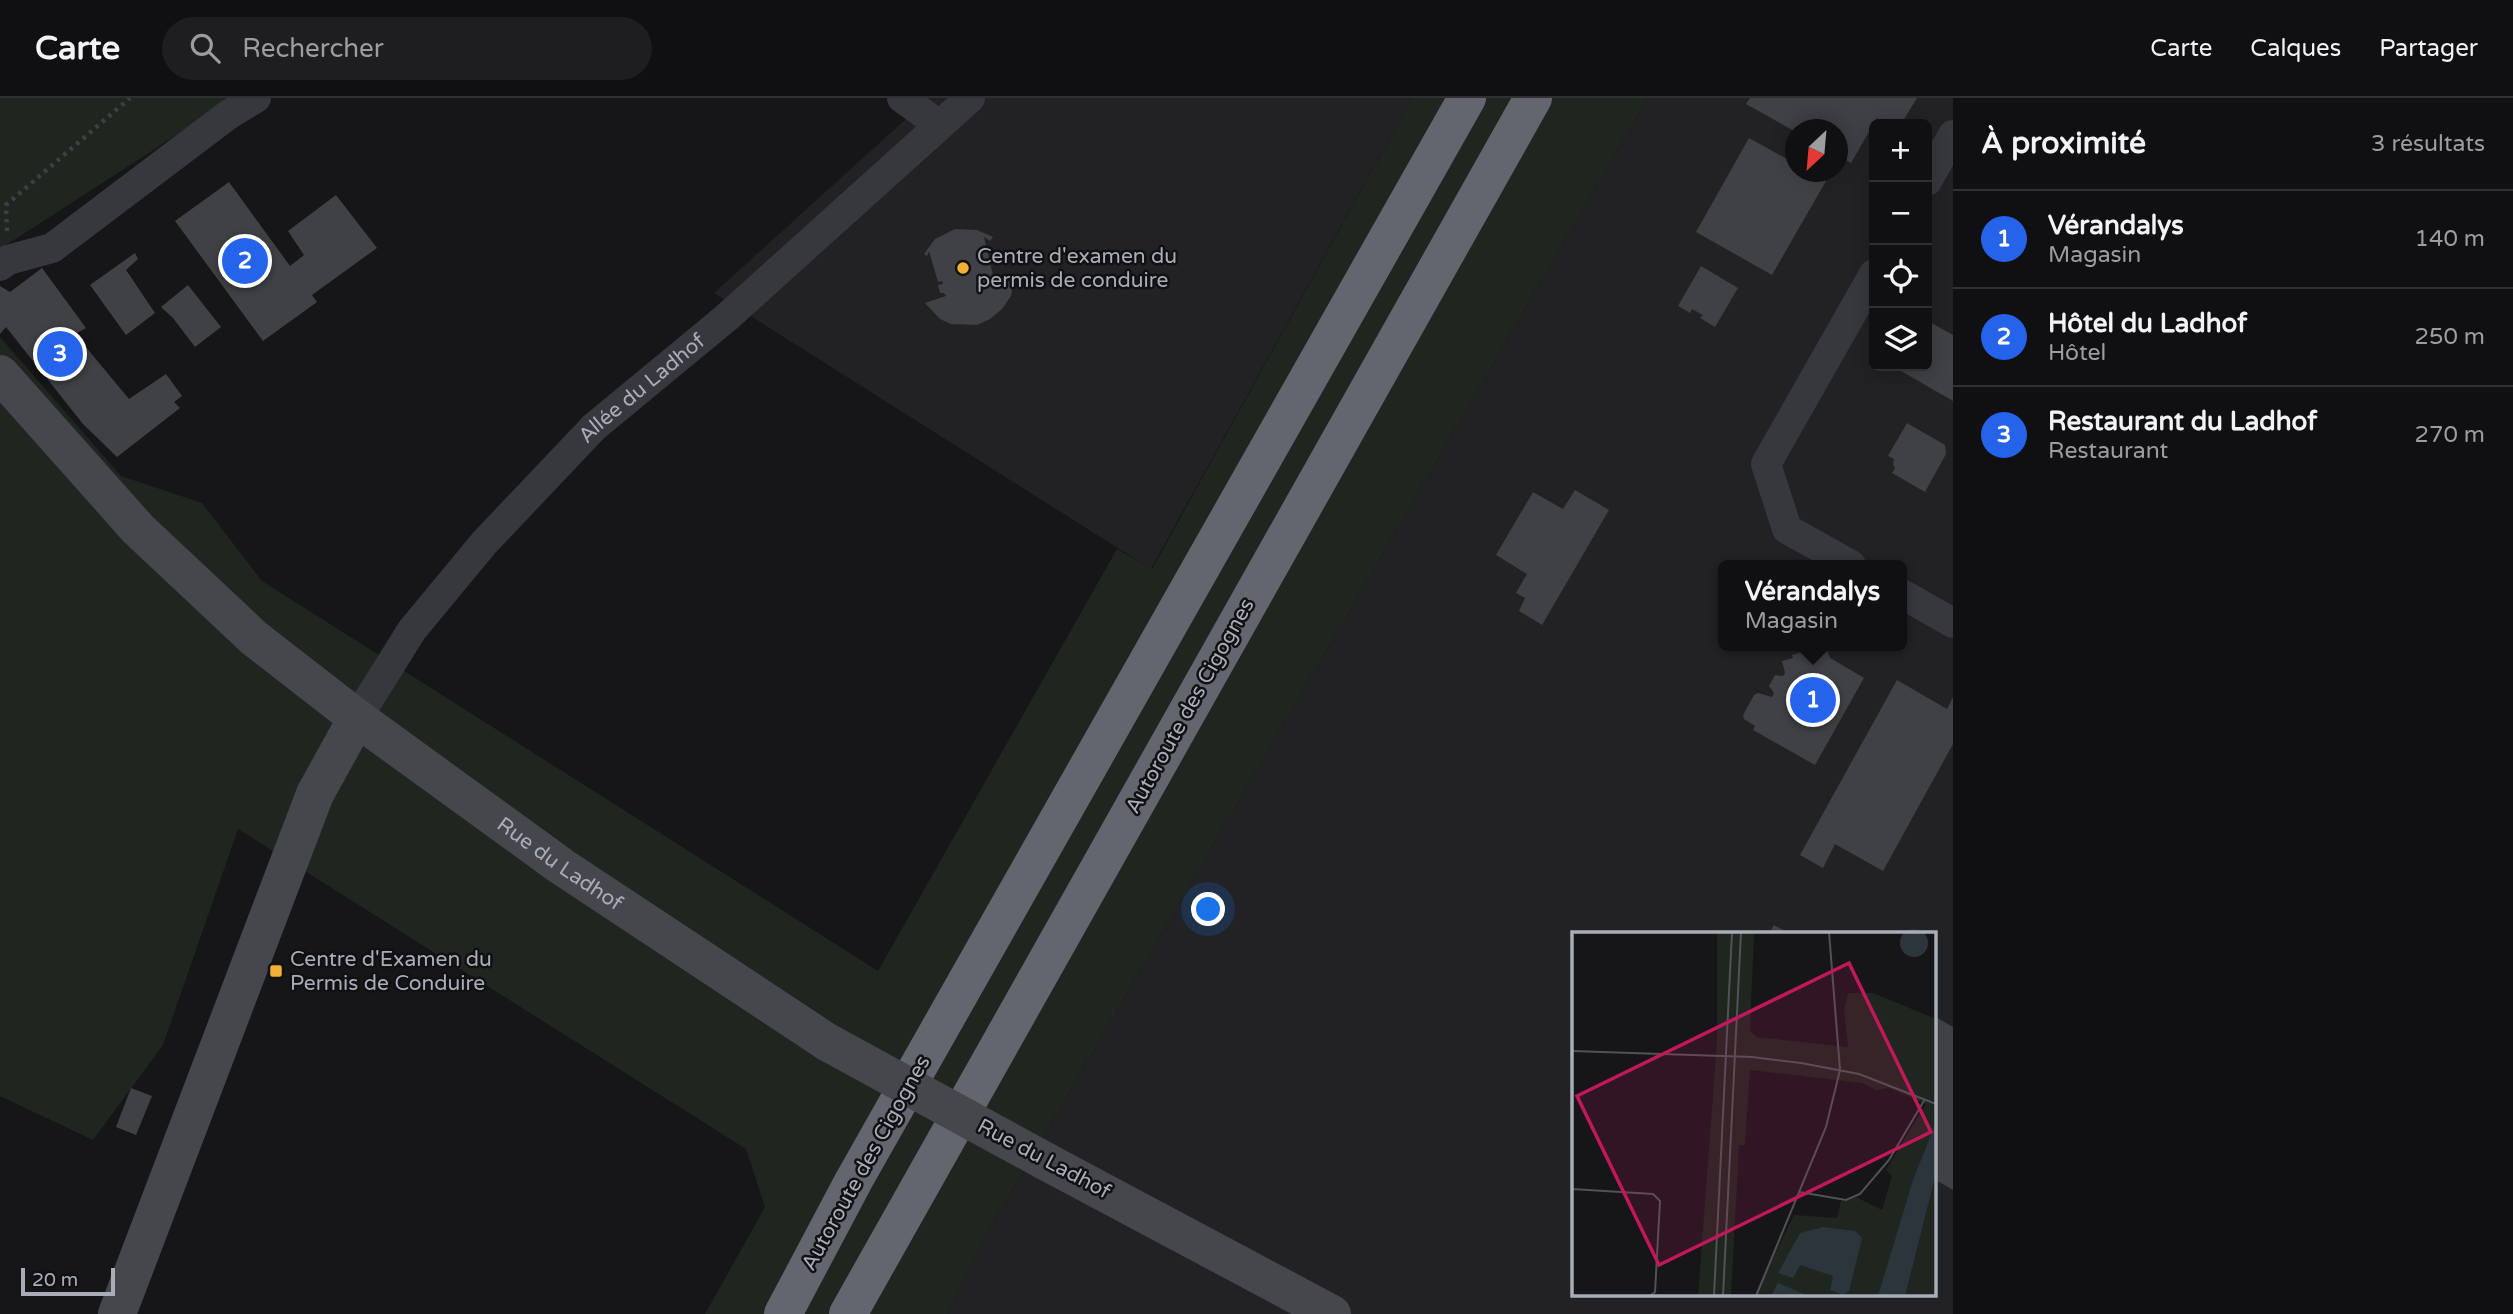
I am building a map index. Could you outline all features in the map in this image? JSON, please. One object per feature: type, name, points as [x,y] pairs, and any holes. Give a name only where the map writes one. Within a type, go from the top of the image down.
[{"type":"highway","name":"Autoroute des Cigognes","points":[[783,1314],[854,1180],[1467,98]]},
{"type":"highway","name":"Autoroute des Cigognes","points":[[848,1314],[1533,98]]},
{"type":"main road","name":"Rue du Ladhof","points":[[0,374],[138,529],[254,638],[357,718],[561,866],[827,1042],[1332,1314]]},
{"type":"main road","points":[[117,1314],[315,794],[357,718]]},
{"type":"street","points":[[4,263],[52,248],[228,115],[256,98]]},
{"type":"street","points":[[902,98],[939,125]]},
{"type":"street","name":"Allée du Ladhof","points":[[357,718],[412,631],[484,543],[594,427],[726,318],[970,98]]},
{"type":"street","points":[[1932,172],[1953,135]]},
{"type":"street","points":[[1842,560],[1787,529],[1766,464],[1869,283]]},
{"type":"street","points":[[1907,597],[1953,623]]},
{"type":"path","points":[[4,263],[6,205],[130,98]]},
{"type":"shaded area","points":[[0,98],[234,98],[0,249]]},
{"type":"shaded area","name":"Centre d'examen du permis de conduire","points":[[929,98],[1412,98],[1151,569],[714,293]]},
{"type":"shaded area","points":[[1412,98],[1648,98],[986,1236],[948,1314],[705,1314],[765,1207],[746,1149],[238,829],[163,1045],[93,1140],[0,1096],[0,337],[121,476],[202,503],[262,581],[878,971],[1117,549],[1152,569]]},
{"type":"shaded area","points":[[1648,98],[1953,98],[1953,1314],[948,1314],[986,1236]]},
{"type":"building","points":[[1750,98],[1917,98],[1904,119],[1869,119],[1869,132],[1851,163],[1848,161],[1848,119],[1785,119],[1785,126],[1746,104]]},
{"type":"building","points":[[1749,138],[1785,158],[1785,182],[1825,182],[1772,275],[1696,232]]},
{"type":"building","points":[[229,182],[290,266],[304,255],[288,231],[336,195],[377,248],[312,295],[317,302],[263,341],[175,221]]},
{"type":"building","name":"Centre d'examen du permis de conduire","points":[[955,229],[977,230],[993,237],[990,241],[984,237],[995,284],[1014,280],[1011,296],[1002,309],[977,325],[951,324],[940,319],[925,303],[946,296],[940,293],[938,285],[943,284],[942,281],[938,282],[929,251],[927,256],[924,254],[935,239]]},
{"type":"building","points":[[135,253],[138,259],[126,270],[155,313],[126,335],[90,285]]},
{"type":"building","points":[[1701,266],[1738,288],[1715,327],[1700,318],[1703,315],[1692,309],[1690,313],[1678,306]]},
{"type":"building","points":[[42,268],[86,328],[75,334],[129,399],[166,374],[182,396],[174,402],[180,408],[117,457],[83,424],[6,327],[0,334],[0,286],[10,292]]},
{"type":"building","points":[[188,285],[221,327],[195,347],[161,307]]},
{"type":"building","points":[[1932,323],[1953,335],[1953,401],[1901,371],[1932,371]]},
{"type":"building","points":[[1907,423],[1945,445],[1946,454],[1925,492],[1892,473],[1895,468],[1894,459],[1888,456]]},
{"type":"building","points":[[1575,490],[1609,510],[1542,625],[1519,611],[1525,598],[1516,593],[1527,574],[1496,555],[1533,492],[1563,509]]},
{"type":"building","points":[[1806,651],[1828,651],[1830,658],[1864,678],[1815,765],[1753,730],[1755,726],[1744,719],[1743,715],[1754,695],[1758,693],[1772,697],[1774,693],[1769,686],[1775,675],[1783,676],[1785,673],[1782,661],[1793,658],[1792,655]]},
{"type":"building","points":[[1897,680],[1947,709],[1953,697],[1953,744],[1883,871],[1835,844],[1823,868],[1800,855]]},
{"type":"building","points":[[1774,925],[1786,932],[1770,932]]},
{"type":"building","points":[[1936,1017],[1953,1027],[1953,1190],[1936,1180]]},
{"type":"building","points":[[131,1088],[152,1096],[136,1135],[116,1127]]},
{"type":"place","name":"Hôtel du Ladhof","points":[[245,261]]},
{"type":"place","name":"Centre d'examen du permis de conduire","points":[[963,268]]},
{"type":"place","name":"Restaurant du Ladhof","points":[[60,354]]},
{"type":"place","name":"Vérandalys","points":[[1813,700]]},
{"type":"place","name":"Centre d'Examen du Permis de Conduire","points":[[276,971]]}]
